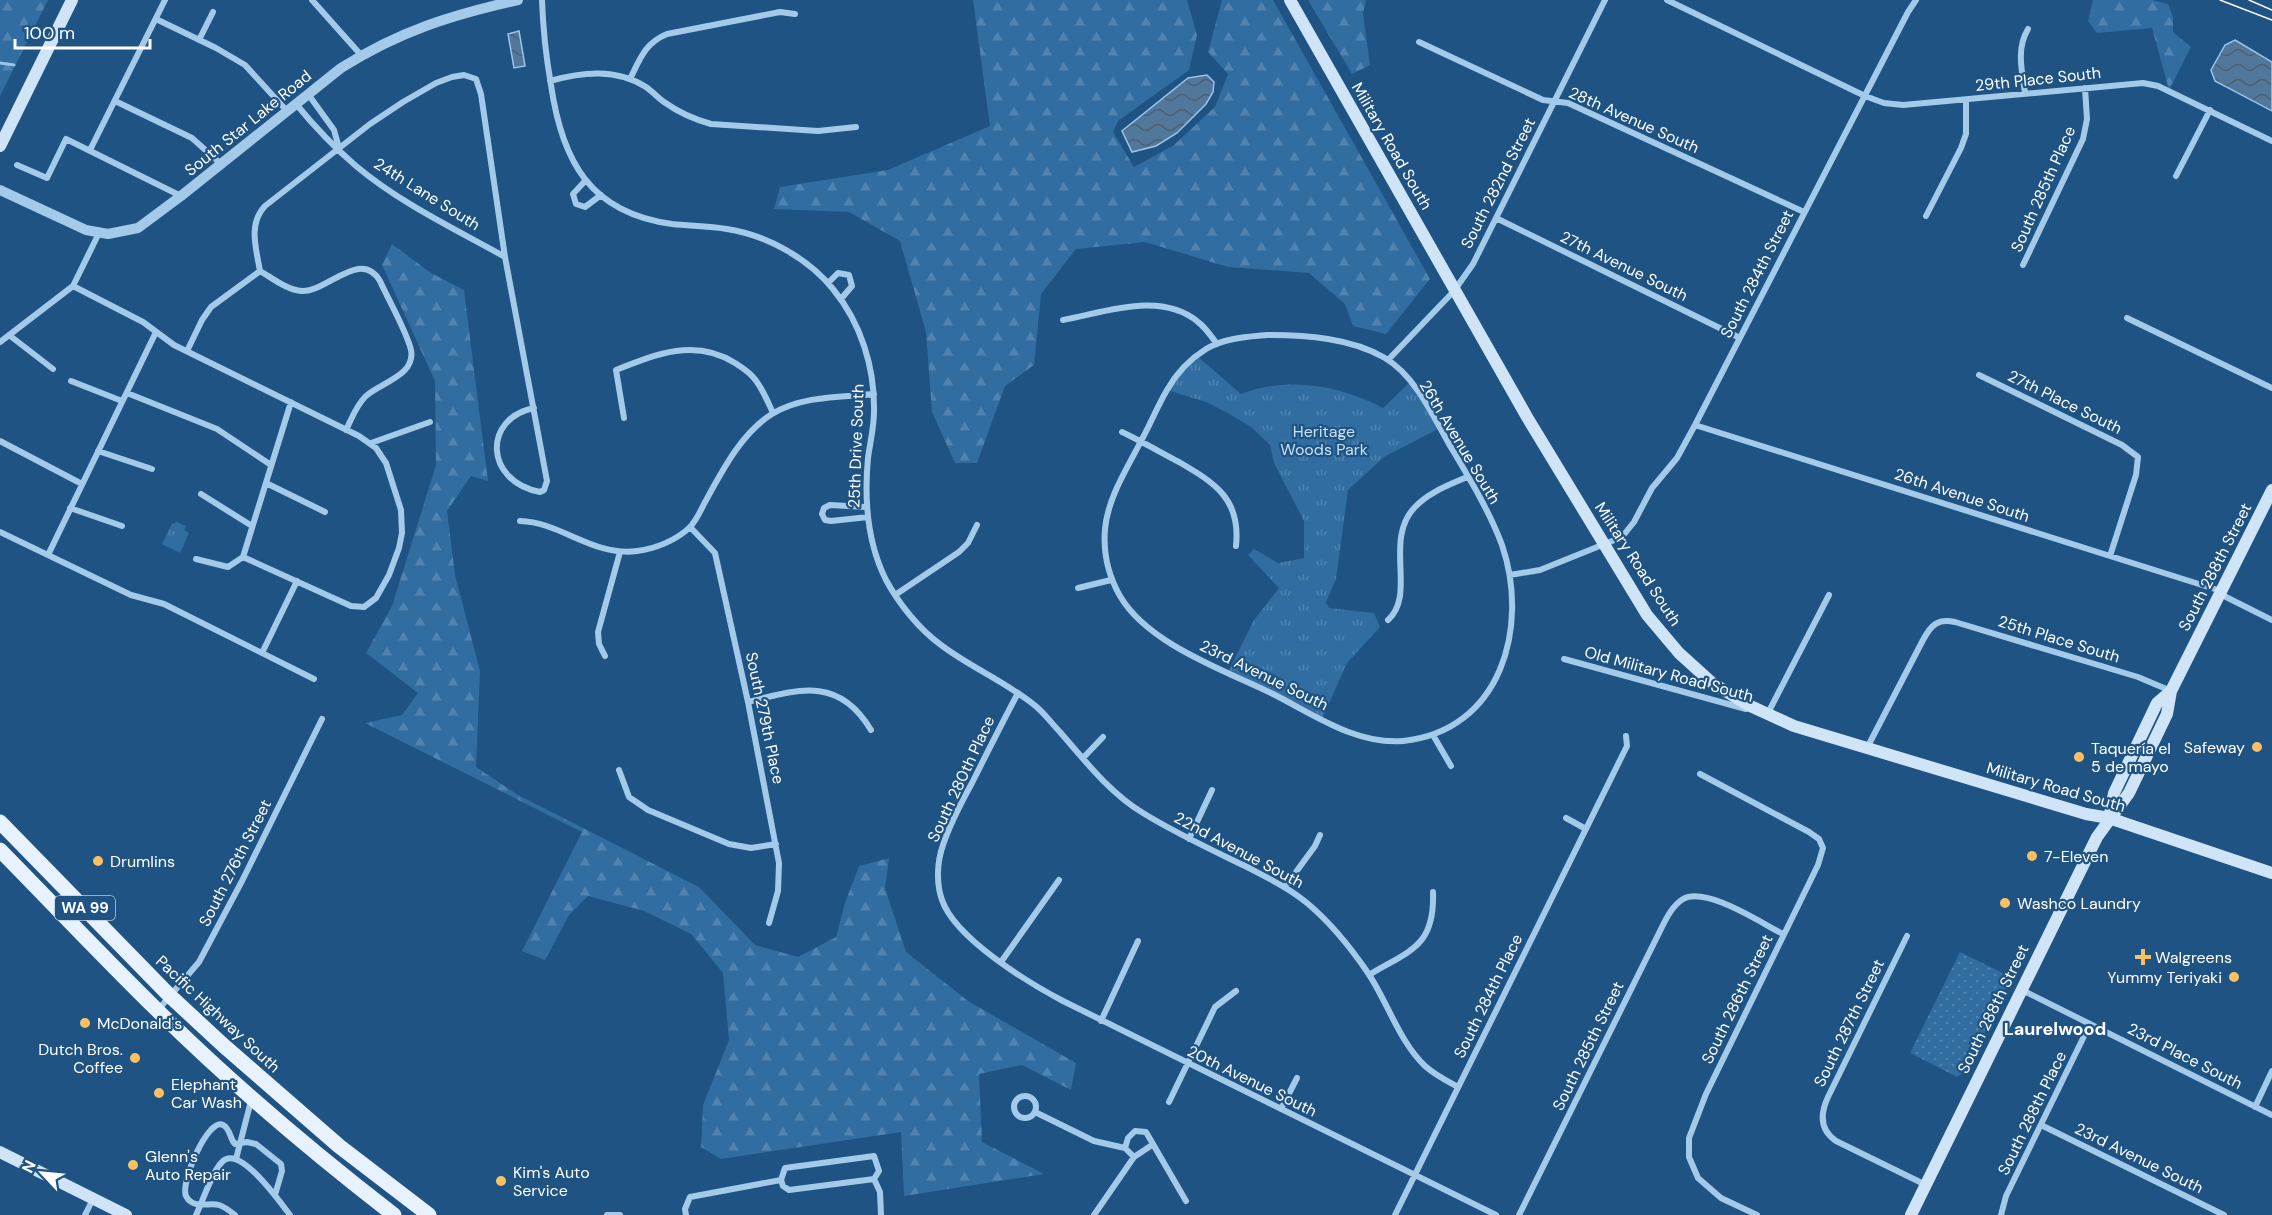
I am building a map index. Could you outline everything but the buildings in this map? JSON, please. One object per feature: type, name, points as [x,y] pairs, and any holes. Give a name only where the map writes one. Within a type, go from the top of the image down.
[{"type":"main road","points":[[0,146],[72,0]]},
{"type":"main road","name":"Military Road South","points":[[1290,0],[1532,426],[1647,615],[1695,669],[1726,693],[1767,715],[1867,749],[2086,814],[2109,818],[2272,873]]},
{"type":"main road","name":"South 288th Street","points":[[1911,1215],[2097,837],[2129,793],[2167,714],[2171,691],[2272,490]]},
{"type":"main road","name":"Pacific Highway South","points":[[0,822],[169,996],[332,1140],[429,1215]]},
{"type":"main road","name":"WA 99","points":[[0,850],[157,1010],[328,1164],[394,1215]]},
{"type":"main road","points":[[0,1152],[126,1215]]},
{"type":"street","points":[[90,150],[165,0]]},
{"type":"street","name":"South Star Lake Road","points":[[0,190],[75,226],[99,233],[108,234],[138,228],[182,196],[291,107],[361,56],[424,25],[518,0]]},
{"type":"street","name":"25th Drive South","points":[[542,0],[543,39],[558,126],[569,157],[585,181],[601,195],[630,213],[652,220],[733,230],[762,239],[800,259],[828,283],[850,313],[863,340],[874,394],[874,415],[868,457],[868,517],[873,548],[895,595]]},
{"type":"street","name":"South 282nd Street","points":[[1388,360],[1454,291],[1473,264],[1605,0]]},
{"type":"street","name":"29th Place South","points":[[1667,0],[1865,96],[1884,103],[1903,105],[2143,83],[2158,86],[2272,141]]},
{"type":"street","name":"South 284th Street","points":[[1604,544],[1622,537],[1628,531],[1646,497],[1677,458],[1916,0]]},
{"type":"street","points":[[317,2],[361,56]]},
{"type":"street","points":[[199,40],[213,12]]},
{"type":"street","points":[[630,79],[647,46],[655,39],[667,34],[780,12],[795,14]]},
{"type":"street","name":"24th Lane South","points":[[156,19],[246,65],[357,166],[400,197],[505,257]]},
{"type":"street","points":[[2025,93],[2020,52],[2028,29]]},
{"type":"street","name":"28th Avenue South","points":[[1419,42],[1542,100],[1568,103],[1804,212]]},
{"type":"street","points":[[550,81],[569,75],[605,73],[630,79],[647,87],[674,109],[698,121],[711,124],[818,131],[856,127]]},
{"type":"street","points":[[260,271],[254,234],[255,219],[259,212],[370,124],[435,83],[459,75],[468,75],[476,79],[481,94],[505,257],[534,408],[548,481],[544,490],[540,492],[508,478],[500,465],[496,451],[501,433],[512,419],[525,410],[534,408]]},
{"type":"street","name":"South 285th Place","points":[[2023,266],[2083,139],[2087,119],[2085,88]]},
{"type":"street","name":"24th Lane South","points":[[308,94],[334,130],[339,148]]},
{"type":"street","points":[[1926,216],[1966,134],[1966,100]]},
{"type":"street","points":[[115,101],[192,138],[221,164]]},
{"type":"street","points":[[2176,176],[2210,110]]},
{"type":"street","points":[[16,165],[47,178],[66,139],[182,196]]},
{"type":"street","points":[[585,181],[573,194],[576,204],[585,207],[601,195]]},
{"type":"street","name":"27th Avenue South","points":[[1496,218],[1740,338]]},
{"type":"street","points":[[0,342],[73,286],[99,233]]},
{"type":"street","points":[[260,271],[298,291],[310,291],[359,268],[373,272],[380,281],[410,346],[411,360],[402,373],[366,396],[355,410],[346,430]]},
{"type":"street","points":[[188,351],[202,320],[211,307],[260,271]]},
{"type":"street","points":[[828,283],[838,273],[849,275],[852,286],[841,299]]},
{"type":"street","points":[[73,286],[143,322],[174,345],[346,430],[371,443],[380,452],[386,464],[403,522],[399,548],[386,582],[370,604],[358,608],[351,606],[243,557]]},
{"type":"street","points":[[1064,320],[1159,305],[1176,309],[1191,317],[1217,344],[1197,356],[1176,377],[1117,487],[1105,526],[1106,562],[1111,580],[1078,588]]},
{"type":"street","points":[[2127,318],[2272,388]]},
{"type":"street","points":[[48,555],[156,332]]},
{"type":"street","points":[[9,335],[53,369]]},
{"type":"street","name":"26th Avenue South","points":[[1217,344],[1245,337],[1267,335],[1307,336],[1351,345],[1388,360],[1410,382],[1425,402],[1502,545],[1510,574]]},
{"type":"street","points":[[624,418],[616,370],[666,351],[684,349],[713,352],[742,368],[752,376],[762,390],[773,413]]},
{"type":"street","name":"27th Place South","points":[[1979,375],[2122,446],[2138,457],[2136,475],[2110,556]]},
{"type":"street","points":[[70,381],[122,401]]},
{"type":"street","points":[[126,393],[217,429],[271,465]]},
{"type":"street","points":[[520,520],[537,522],[600,549],[620,552],[640,551],[662,544],[675,539],[690,527],[739,447],[752,430],[773,413],[813,400],[874,394]]},
{"type":"street","points":[[196,559],[228,567],[243,557],[291,402]]},
{"type":"street","points":[[371,443],[430,422]]},
{"type":"street","name":"26th Avenue South","points":[[1695,424],[2220,592],[2272,620]]},
{"type":"street","points":[[1122,432],[1201,475],[1220,488],[1236,518],[1238,530],[1236,546]]},
{"type":"street","points":[[0,441],[82,484]]},
{"type":"street","points":[[98,451],[152,469]]},
{"type":"street","points":[[1388,620],[1395,611],[1400,594],[1399,546],[1406,519],[1424,499],[1467,477]]},
{"type":"street","points":[[266,483],[325,512]]},
{"type":"street","points":[[201,494],[252,526]]},
{"type":"street","points":[[867,507],[830,505],[824,508],[822,514],[825,519],[831,521],[868,517]]},
{"type":"street","points":[[70,508],[122,526]]},
{"type":"street","points":[[895,595],[959,552],[968,543],[977,525]]},
{"type":"street","name":"South 279th Place","points":[[690,527],[715,553],[748,702],[779,863],[778,891],[769,923]]},
{"type":"street","points":[[0,532],[131,595],[164,604],[314,679]]},
{"type":"street","points":[[1452,766],[1433,735],[1465,716],[1483,700],[1494,683],[1503,664],[1510,639],[1513,617],[1510,574],[1540,570],[1604,544]]},
{"type":"street","points":[[605,656],[599,644],[598,632],[620,552]]},
{"type":"street","name":"23rd Avenue South","points":[[1111,580],[1137,619],[1161,638],[1337,726],[1369,739],[1389,741],[1433,735]]},
{"type":"street","points":[[262,653],[297,581]]},
{"type":"street","name":"22nd Avenue South","points":[[895,595],[915,620],[940,645],[1036,705],[1113,790],[1138,810],[1285,887],[1310,905],[1332,926],[1369,975],[1418,1059],[1434,1073],[1458,1087]]},
{"type":"street","points":[[1767,715],[1828,595]]},
{"type":"street","name":"25th Place South","points":[[1867,749],[1923,639],[1931,627],[1947,620],[2138,677],[2171,691]]},
{"type":"street","name":"Old Military Road South","points":[[1564,659],[1767,715]]},
{"type":"street","points":[[748,702],[790,692],[824,692],[846,700],[855,707],[871,730]]},
{"type":"street","name":"South 280th Place","points":[[1002,962],[963,931],[946,909],[939,887],[938,867],[942,847],[956,813],[1018,693]]},
{"type":"street","name":"South 276th Street","points":[[157,1010],[199,962],[322,719]]},
{"type":"street","name":"South 284th Place","points":[[1395,1215],[1627,746],[1626,736]]},
{"type":"street","points":[[1083,758],[1103,737]]},
{"type":"street","points":[[619,770],[629,797],[648,810],[729,844],[751,848],[776,844]]},
{"type":"street","name":"South 286th Street","points":[[1700,774],[1809,832],[1819,839],[1823,848],[1818,865],[1699,1110],[1689,1138],[1690,1165],[1698,1178],[1714,1193],[1757,1215]]},
{"type":"street","points":[[1188,838],[1212,790]]},
{"type":"street","points":[[1566,818],[1586,829]]},
{"type":"street","points":[[1285,887],[1315,846],[1320,835]]},
{"type":"street","points":[[1002,962],[1059,880]]},
{"type":"street","points":[[1369,975],[1412,950],[1424,938],[1431,923],[1433,892]]},
{"type":"street","name":"South 285th Street","points":[[1519,1215],[1660,929],[1674,907],[1689,897],[1711,899],[1783,934]]},
{"type":"street","name":"South 287th Street","points":[[1907,936],[1825,1102],[1822,1123],[1827,1134],[1836,1141],[1926,1185]]},
{"type":"street","points":[[1101,1021],[1138,941]]},
{"type":"street","name":"20th Avenue South","points":[[1002,962],[1033,985],[1101,1021],[1496,1215]]},
{"type":"street","name":"23rd Place South","points":[[2021,990],[2272,1115]]},
{"type":"street","points":[[1169,1102],[1215,1007],[1236,991]]},
{"type":"street","name":"South 288th Place","points":[[2001,1215],[2006,1196],[2090,1024]]},
{"type":"street","points":[[2255,1107],[2272,1071]]},
{"type":"street","points":[[1281,1109],[1297,1078]]},
{"type":"street","points":[[236,1159],[252,1097]]},
{"type":"street","points":[[1035,1112],[1094,1141],[1125,1148],[1134,1157]]},
{"type":"street","points":[[228,1209],[212,1204],[200,1206],[187,1199],[185,1187],[189,1171],[208,1130],[217,1124],[223,1124],[232,1142],[237,1145],[247,1142],[256,1144],[281,1164],[282,1171],[274,1195]]},
{"type":"street","name":"23rd Avenue South","points":[[2041,1125],[2224,1215]]},
{"type":"street","points":[[1125,1148],[1128,1138],[1135,1131],[1146,1132],[1186,1201]]},
{"type":"street","points":[[1094,1215],[1134,1157],[1152,1145]]},
{"type":"street","points":[[874,1156],[879,1171],[874,1179],[789,1190],[783,1186],[781,1180],[785,1168],[874,1156]]},
{"type":"street","points":[[196,1215],[219,1166],[223,1161],[232,1157],[246,1165],[290,1215]]},
{"type":"street","points":[[874,1179],[880,1192],[881,1215]]},
{"type":"street","points":[[686,1215],[685,1209],[690,1197],[781,1180]]},
{"type":"street","points":[[208,1190],[211,1197],[235,1215]]},
{"type":"street","points":[[85,1215],[93,1199]]},
{"type":"street","points":[[607,1215],[620,1215]]},
{"type":"green space","points":[[0,0],[48,0],[0,96]]},
{"type":"green space","points":[[973,0],[1187,0],[1197,35],[1189,70],[1118,121],[1113,132],[1134,167],[1174,145],[1215,107],[1228,74],[1208,52],[1222,0],[1273,0],[1430,279],[1386,334],[1353,326],[1345,304],[1309,273],[1228,267],[1145,242],[1076,249],[1041,294],[1034,365],[1005,386],[977,463],[955,463],[932,412],[926,332],[900,241],[849,212],[774,209],[780,187],[888,170],[990,126]]},
{"type":"green space","points":[[1308,0],[1366,0],[1363,14],[1370,65],[1352,74]]},
{"type":"green space","points":[[2093,0],[2152,0],[2168,4],[2173,17],[2173,32],[2191,47],[2169,90],[2152,28],[2097,33],[2088,21]]},
{"type":"green space","points":[[392,244],[431,273],[464,290],[488,481],[471,476],[447,511],[455,575],[480,671],[476,767],[518,795],[699,887],[755,945],[798,957],[836,937],[845,903],[859,866],[889,858],[885,888],[906,952],[968,1001],[1076,1063],[1071,1090],[1022,1065],[979,1074],[982,1142],[1044,1174],[904,1196],[901,1132],[721,1159],[701,1147],[703,1105],[729,1040],[723,973],[691,934],[644,911],[588,896],[569,915],[545,960],[522,951],[582,832],[365,723],[402,715],[418,693],[366,653],[392,606],[436,465],[435,381],[382,265]]},
{"type":"green space","name":"Heritage Woods Park","points":[[1197,356],[1241,394],[1259,388],[1296,384],[1332,389],[1383,408],[1410,382],[1440,428],[1384,457],[1348,490],[1336,579],[1326,602],[1329,608],[1374,613],[1380,627],[1347,663],[1322,719],[1228,672],[1254,620],[1279,588],[1248,555],[1254,549],[1278,563],[1304,558],[1304,521],[1274,463],[1270,445],[1251,427],[1228,413],[1206,402],[1167,390]]},
{"type":"green space","points":[[177,522],[186,526],[184,530],[189,533],[180,553],[162,544],[172,524]]},
{"type":"green space","points":[[1960,952],[2011,977],[1967,1070],[1957,1077],[1910,1053]]},
{"type":"water","points":[[519,31],[525,66],[514,68],[508,34]]},
{"type":"water","points":[[2235,40],[2272,62],[2272,111],[2215,81],[2211,70],[2225,45]]},
{"type":"water","points":[[1207,75],[1214,82],[1213,92],[1206,104],[1177,133],[1156,146],[1132,152],[1122,131],[1188,78]]},
{"type":"waterway","points":[[0,63],[14,65]]},
{"type":"tram line","points":[[2220,0],[2272,20]]},
{"type":"tram line","points":[[2249,0],[2272,10]]},
{"type":"place","name":"Safeway","points":[[2257,747]]},
{"type":"place","name":"Taquería el 5 de mayo","points":[[2079,757]]},
{"type":"place","name":"7-Eleven","points":[[2032,856]]},
{"type":"place","name":"Drumlins","points":[[98,861]]},
{"type":"place","name":"Washco Laundry","points":[[2005,903]]},
{"type":"place","name":"Walgreens","points":[[2143,957]]},
{"type":"place","name":"Yummy Teriyaki","points":[[2234,977]]},
{"type":"place","name":"McDonald's","points":[[85,1023]]},
{"type":"place","name":"Dutch Bros. Coffee","points":[[135,1058]]},
{"type":"place","name":"Elephant Car Wash","points":[[159,1093]]},
{"type":"place","name":"Glenn's Auto Repair","points":[[133,1165]]},
{"type":"place","name":"Kim's Auto Service","points":[[501,1181]]},
{"type":"district","name":"Laurelwood","points":[[2055,1029]]}]
